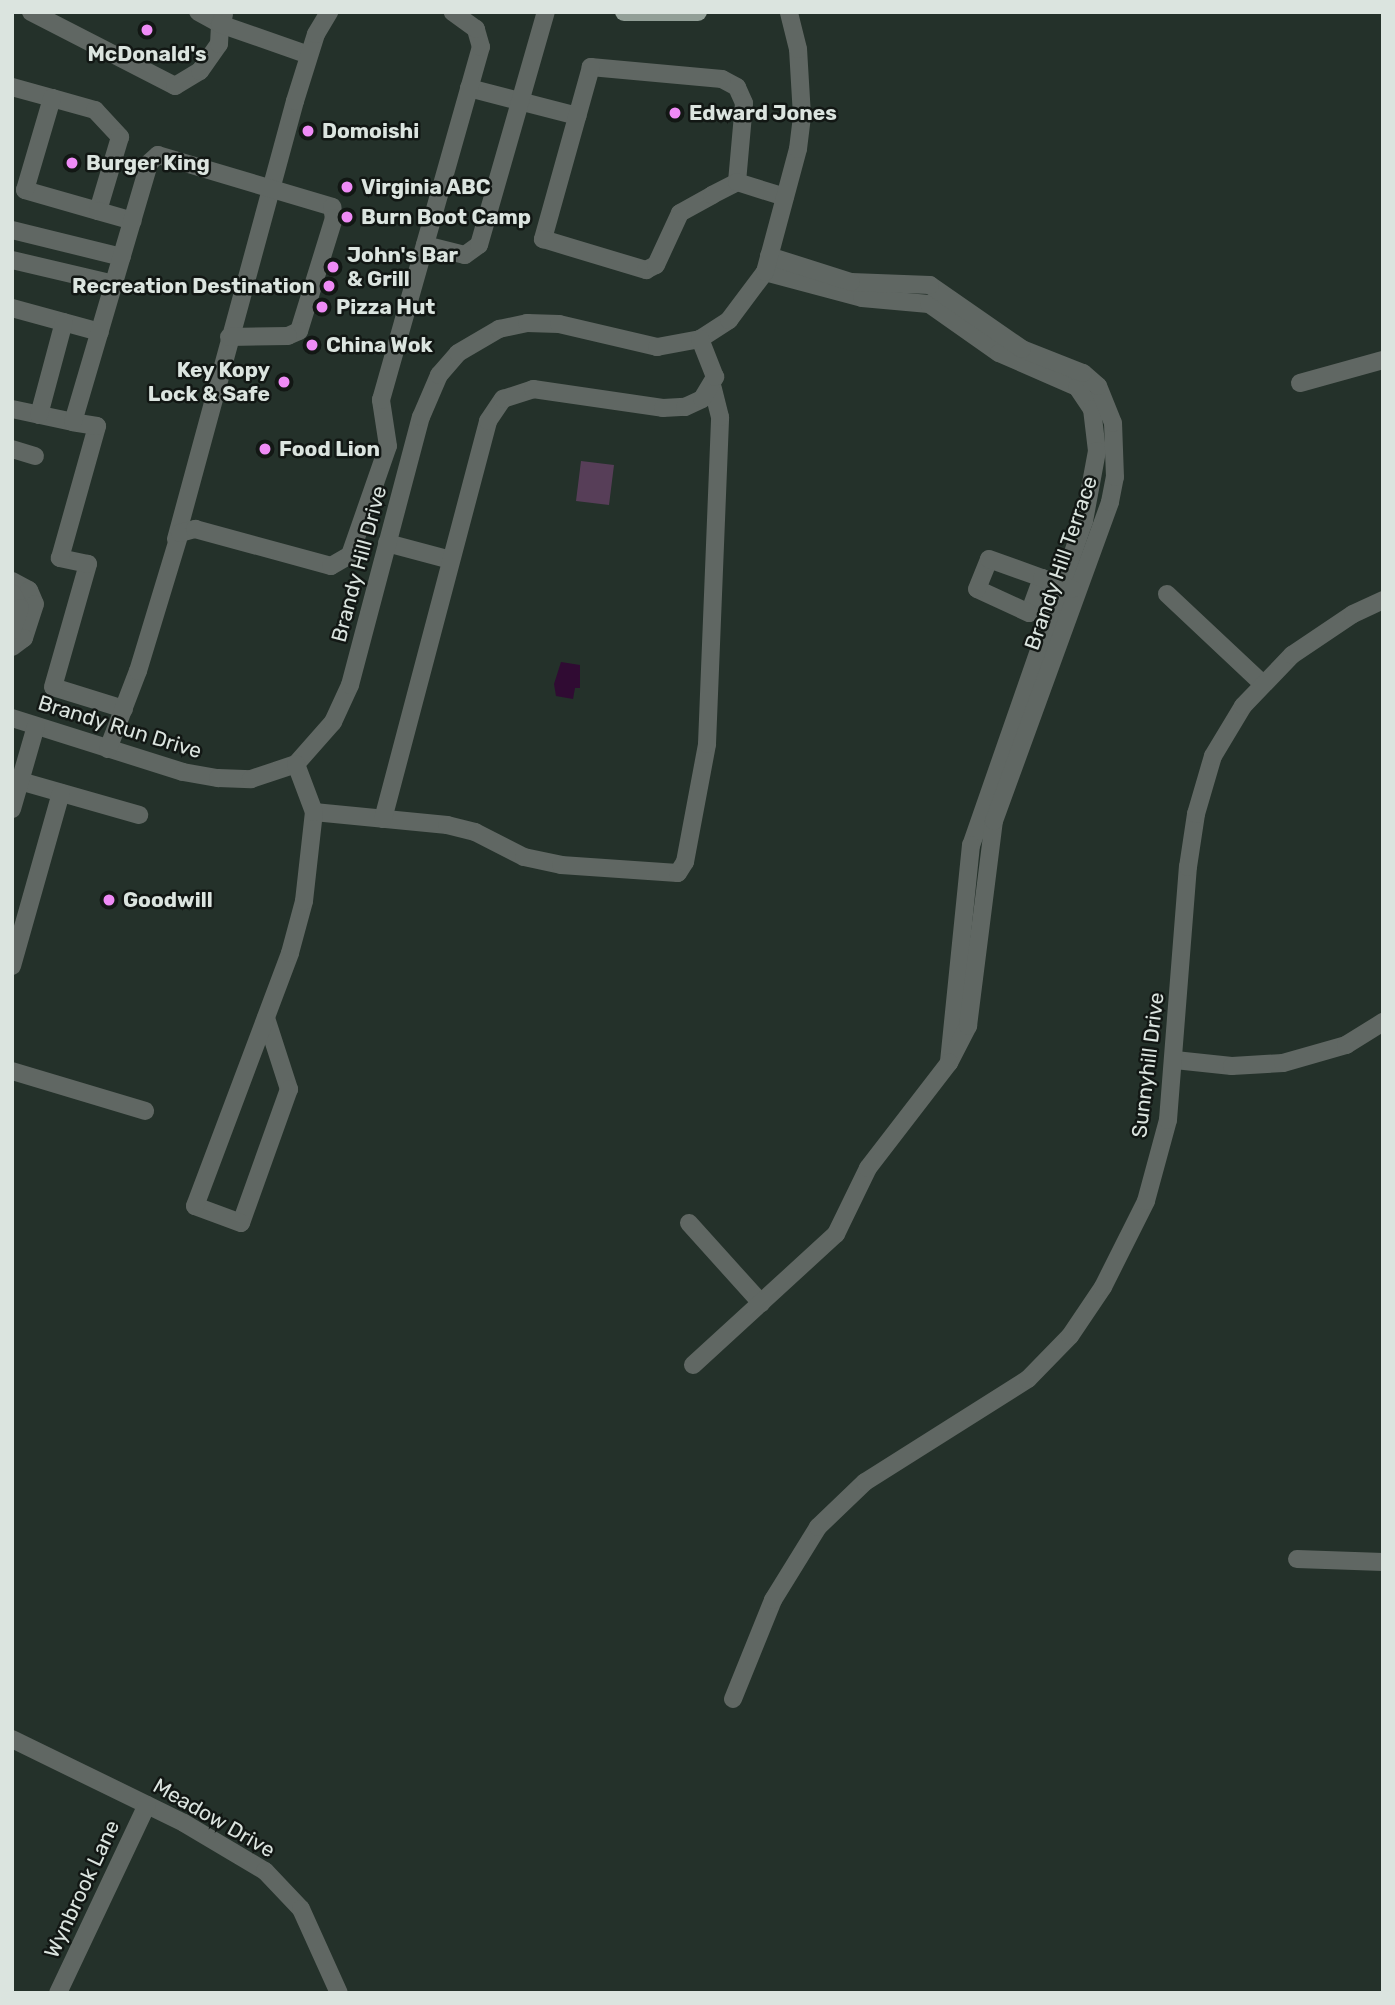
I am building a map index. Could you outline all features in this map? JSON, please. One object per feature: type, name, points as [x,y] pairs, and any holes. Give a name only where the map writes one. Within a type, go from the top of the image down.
[{"type":"main road","points":[[624,12],[698,12]]},
{"type":"street","points":[[31,12],[61,19],[175,86],[200,71],[213,53],[219,44],[223,18]]},
{"type":"street","points":[[198,12],[223,18],[309,55]]},
{"type":"street","points":[[108,749],[124,709],[176,539],[229,337],[309,55],[329,12]]},
{"type":"street","points":[[176,539],[195,529],[331,566],[346,561],[388,446],[382,400],[470,88],[480,36],[469,21],[453,12]]},
{"type":"street","points":[[425,245],[466,255],[479,245],[546,12]]},
{"type":"street","name":"Brandy Hill Drive","points":[[296,764],[333,722],[350,685],[422,417],[439,375],[471,343],[499,329],[527,323],[559,324],[657,347],[700,339],[729,320],[767,264],[802,116],[802,83],[789,12]]},
{"type":"street","points":[[737,182],[744,103],[737,87],[722,79],[591,67],[543,239],[646,270],[656,265],[680,213],[737,182],[785,197]]},
{"type":"street","points":[[12,87],[95,110],[120,137],[98,211]]},
{"type":"street","points":[[470,88],[577,116]]},
{"type":"street","points":[[52,98],[25,190],[132,221]]},
{"type":"street","points":[[73,422],[149,163],[158,155],[332,207],[334,218],[299,331],[288,337],[229,337]]},
{"type":"street","points":[[12,230],[122,257]]},
{"type":"street","points":[[12,260],[114,284]]},
{"type":"street","name":"Brandy Hill Terrace","points":[[693,1365],[836,1234],[868,1168],[949,1063],[974,833],[1115,477],[1113,423],[1098,386],[1067,365],[1006,340],[930,285],[851,282],[767,264]]},
{"type":"street","points":[[12,308],[100,332]]},
{"type":"street","points":[[39,415],[64,322]]},
{"type":"street","points":[[314,812],[475,832],[524,857],[561,865],[678,873],[685,862],[707,744],[720,417],[713,388],[715,377],[700,339]]},
{"type":"street","points":[[1300,383],[1383,360]]},
{"type":"street","points":[[383,819],[488,421],[503,399],[533,389],[674,407],[702,400],[713,388]]},
{"type":"street","points":[[12,409],[97,426],[60,558],[88,564],[53,687],[124,709]]},
{"type":"street","points":[[12,449],[35,456]]},
{"type":"street","points":[[387,543],[451,560]]},
{"type":"street","points":[[1042,578],[1070,588]]},
{"type":"street","points":[[12,581],[29,590],[34,604],[24,638],[12,647]]},
{"type":"street","points":[[12,593],[20,608],[12,631]]},
{"type":"street","points":[[1167,594],[1263,684]]},
{"type":"street","name":"Sunnyhill Drive","points":[[733,1699],[773,1600],[818,1527],[865,1482],[1028,1379],[1070,1336],[1109,1276],[1146,1201],[1168,1120],[1175,1060],[1188,867],[1202,787],[1228,728],[1263,684],[1322,632],[1383,600]]},
{"type":"street","name":"Brandy Run Drive","points":[[12,718],[108,749],[218,778],[251,779],[296,764]]},
{"type":"street","points":[[12,809],[36,726]]},
{"type":"street","points":[[267,1018],[289,1089],[241,1223],[195,1206],[267,1018],[304,901],[314,812],[296,764]]},
{"type":"street","points":[[20,781],[139,815]]},
{"type":"street","points":[[12,967],[61,793]]},
{"type":"street","points":[[1175,1060],[1232,1066],[1283,1063],[1346,1045],[1383,1022]]},
{"type":"street","points":[[12,1071],[145,1111]]},
{"type":"street","points":[[689,1223],[761,1303]]},
{"type":"street","points":[[1297,1559],[1383,1562]]},
{"type":"street","name":"Meadow Drive","points":[[12,1738],[242,1855],[285,1889],[315,1931],[339,1993]]},
{"type":"street","name":"Wynbrook Lane","points":[[58,1993],[147,1805]]},
{"type":"shaded area","points":[[581,461],[614,465],[609,505],[576,501]]},
{"type":"shaded area","points":[[561,662],[580,665],[580,688],[575,688],[573,699],[556,696],[554,684]]},
{"type":"place","name":"McDonald's","points":[[147,30]]},
{"type":"place","name":"Edward Jones","points":[[675,113]]},
{"type":"place","name":"Domoishi","points":[[308,131]]},
{"type":"place","name":"Burger King","points":[[72,163]]},
{"type":"place","name":"Virginia ABC","points":[[347,187]]},
{"type":"place","name":"Burn Boot Camp","points":[[347,217]]},
{"type":"place","name":"John's Bar & Grill","points":[[333,267]]},
{"type":"place","name":"Recreation Destination","points":[[329,286]]},
{"type":"place","name":"Pizza Hut","points":[[322,307]]},
{"type":"place","name":"China Wok","points":[[312,345]]},
{"type":"place","name":"Key Kopy Lock & Safe","points":[[284,382]]},
{"type":"place","name":"Food Lion","points":[[265,449]]},
{"type":"place","name":"Goodwill","points":[[109,900]]}]
